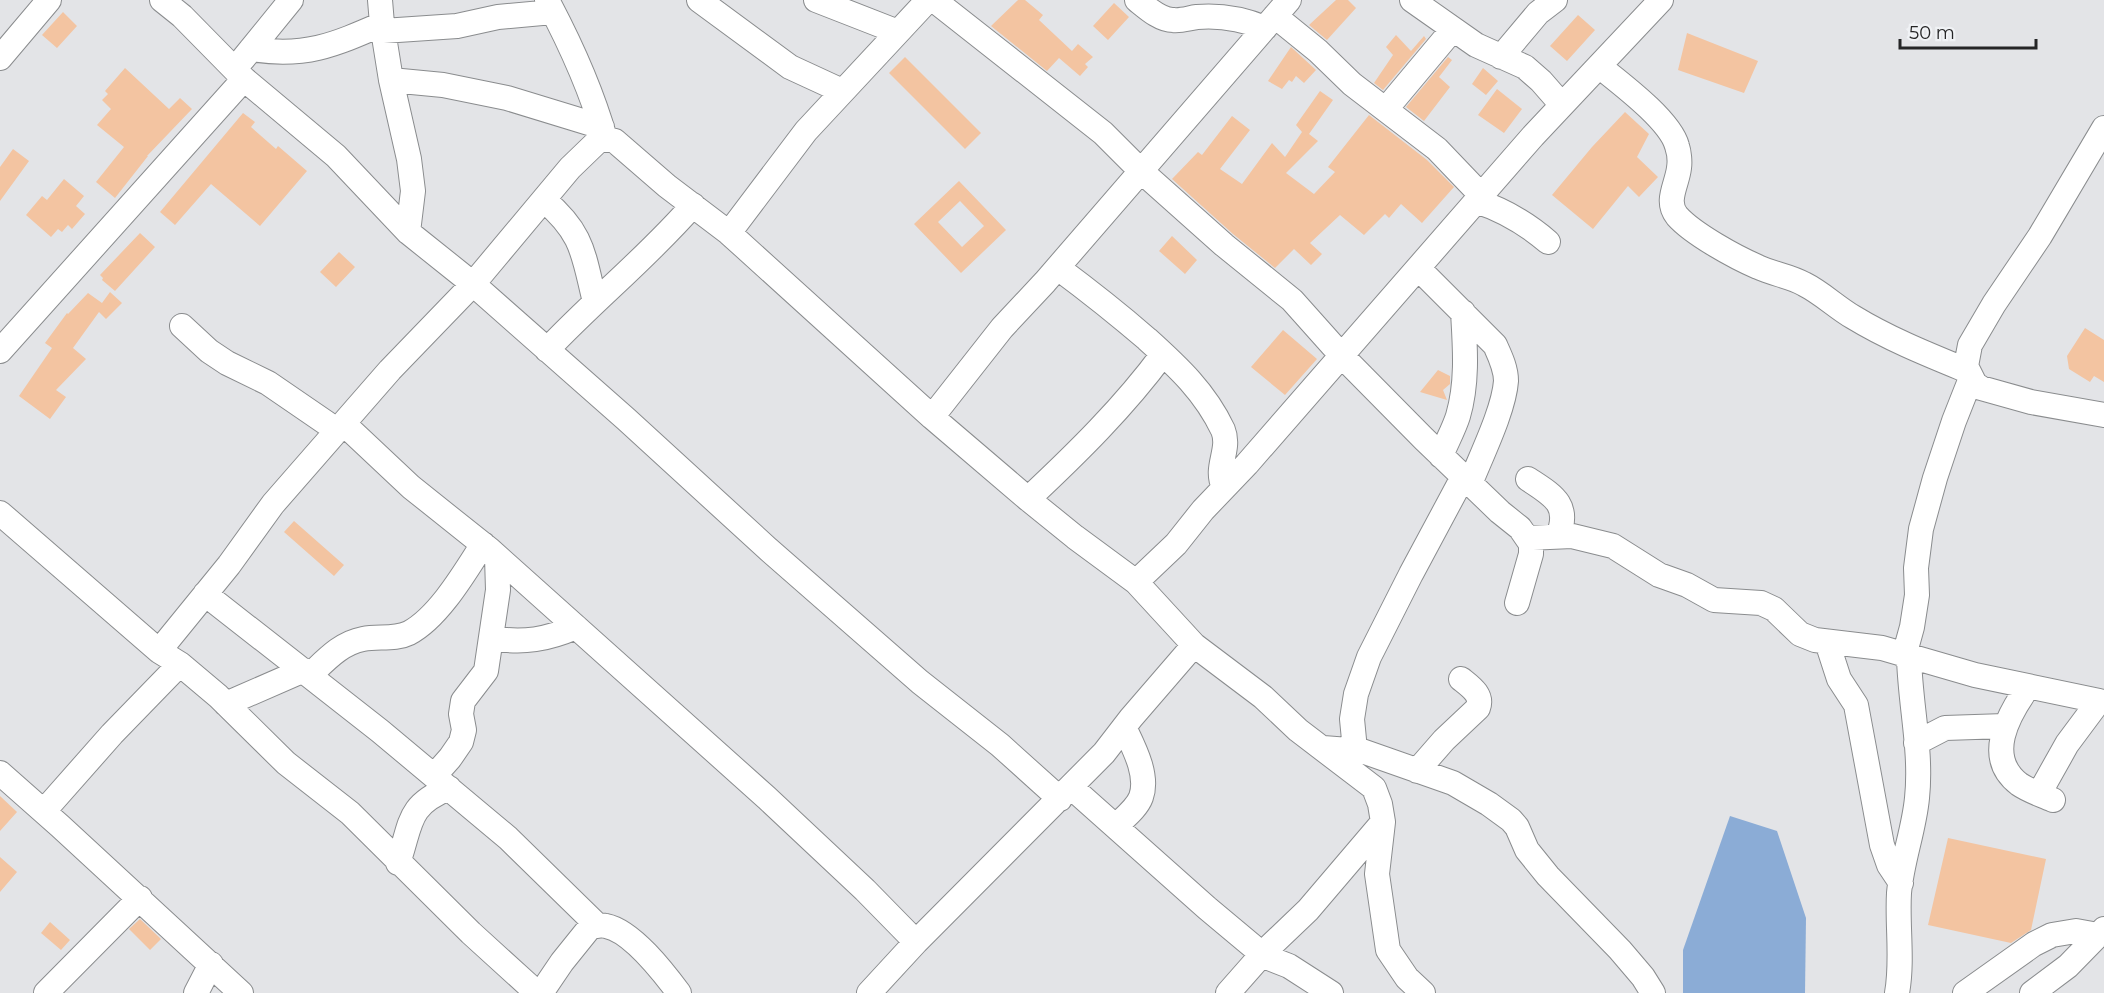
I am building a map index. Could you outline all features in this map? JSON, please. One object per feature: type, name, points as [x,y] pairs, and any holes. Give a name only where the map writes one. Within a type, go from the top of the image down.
[{"type":"street","points":[[0,58],[49,0]]},
{"type":"street","points":[[162,0],[182,16],[239,75],[336,156],[408,232],[548,350],[768,549],[920,682],[1000,746],[1116,826],[1262,954],[1289,966],[1331,993]]},
{"type":"street","points":[[0,351],[239,75],[251,49],[291,0]]},
{"type":"street","points":[[380,0],[382,28],[409,159],[413,191],[408,232]]},
{"type":"street","points":[[816,0],[898,32]]},
{"type":"street","points":[[729,233],[806,131],[928,0]]},
{"type":"street","points":[[934,0],[1094,126],[1224,245],[1292,300],[1341,356],[1467,481],[1520,528],[1531,544],[1531,554],[1517,603]]},
{"type":"street","points":[[1137,0],[1158,15],[1172,21],[1196,17],[1230,17],[1247,21],[1277,14]]},
{"type":"street","points":[[1412,0],[1476,45],[1525,67],[1562,105]]},
{"type":"street","points":[[1501,57],[1538,13],[1555,0]]},
{"type":"street","points":[[1136,582],[1176,544],[1479,198],[1562,105],[1661,0]]},
{"type":"street","points":[[704,1],[790,66],[842,91]]},
{"type":"street","points":[[251,49],[291,54],[332,46],[382,28],[457,26],[493,8],[550,6],[585,78],[604,133]]},
{"type":"street","points":[[932,417],[1002,328],[1058,268],[1277,14]]},
{"type":"street","points":[[1277,14],[1352,84],[1437,149],[1479,198],[1517,218],[1548,242]]},
{"type":"street","points":[[1386,109],[1453,29]]},
{"type":"street","points":[[1599,66],[1626,87],[1670,129],[1677,146],[1679,168],[1671,206],[1677,216],[1686,223],[1726,250],[1759,268],[1782,274],[1805,284],[1855,319],[1970,375],[1981,388],[2031,402],[2104,415]]},
{"type":"street","points":[[391,80],[443,85],[507,98],[604,133],[623,146],[693,206],[729,233],[932,417],[1028,499],[1136,582],[1194,645],[1263,697],[1299,730],[1374,788],[1381,812],[1377,874],[1388,950],[1407,978],[1423,993]]},
{"type":"street","points":[[1897,993],[1900,883],[1917,799],[1918,768],[1907,656],[1917,595],[1916,568],[1922,529],[1935,478],[1970,375],[1966,357],[1970,345],[1994,304],[2040,236],[2104,128]]},
{"type":"street","points":[[159,651],[229,565],[273,504],[390,370],[472,284],[570,168],[604,133]]},
{"type":"street","points":[[544,200],[561,214],[575,232],[582,249],[595,302]]},
{"type":"street","points":[[548,350],[580,315],[669,232],[693,206]]},
{"type":"street","points":[[1058,268],[1108,305],[1180,368],[1204,395],[1219,421],[1226,441],[1220,471],[1224,487]]},
{"type":"street","points":[[1355,750],[1353,719],[1356,694],[1369,657],[1411,574],[1467,481],[1494,425],[1506,381],[1502,361],[1495,345],[1418,268]]},
{"type":"street","points":[[1441,456],[1458,416],[1463,390],[1466,362],[1463,312]]},
{"type":"street","points":[[182,326],[209,351],[227,363],[268,383],[341,428],[490,550],[766,798],[865,890],[916,942]]},
{"type":"street","points":[[1028,499],[1082,447],[1163,354]]},
{"type":"street","points":[[1527,479],[1548,493],[1561,508],[1563,522],[1558,536]]},
{"type":"street","points":[[0,513],[159,651],[180,664],[226,704],[286,763],[350,813],[471,933],[539,993],[591,926],[606,926],[624,936],[651,957],[680,993]]},
{"type":"street","points":[[1527,538],[1572,536],[1613,546],[1659,575],[1687,585],[1714,600],[1761,603],[1774,609],[1800,634],[1815,640],[1882,648],[2028,687],[2101,702],[2067,744],[2046,797],[2020,784],[2010,776],[2003,762],[2000,744],[2014,706],[2028,687]]},
{"type":"street","points":[[398,863],[416,809],[442,782],[450,758],[461,742],[464,730],[461,714],[463,701],[486,670],[498,590],[490,550]]},
{"type":"street","points":[[226,704],[307,673],[348,644],[364,638],[390,638],[409,633],[431,615],[490,550]]},
{"type":"street","points":[[205,594],[442,782],[508,838],[598,926]]},
{"type":"street","points":[[492,638],[525,642],[542,639],[576,627]]},
{"type":"street","points":[[1827,642],[1839,679],[1856,705],[1882,845],[1888,865],[1900,883]]},
{"type":"street","points":[[869,993],[916,942],[1104,753],[1194,645]]},
{"type":"street","points":[[44,811],[112,734],[180,664]]},
{"type":"street","points":[[1227,993],[1262,954],[1308,910],[1411,769],[1478,708],[1480,703],[1476,692],[1461,680]]},
{"type":"street","points":[[1916,743],[1945,728],[2005,726]]},
{"type":"street","points":[[1116,826],[1141,797],[1143,785],[1138,762],[1124,727]]},
{"type":"street","points":[[1323,748],[1355,750],[1453,783],[1511,819],[1527,850],[1548,876],[1620,950],[1643,977],[1653,993]]},
{"type":"street","points":[[0,773],[140,898],[241,993]]},
{"type":"street","points":[[46,993],[140,898]]},
{"type":"street","points":[[2034,992],[2068,966],[2101,932]]},
{"type":"street","points":[[1965,993],[2034,944],[2052,935],[2101,932]]},
{"type":"street","points":[[196,993],[210,964]]},
{"type":"water","points":[[1730,816],[1777,831],[1806,918],[1805,993],[1683,993],[1683,950]]},
{"type":"building","points":[[1018,0],[1025,0],[1043,15],[1039,20],[1072,51],[1078,44],[1093,57],[1085,64],[1088,67],[1080,76],[1059,58],[1047,71],[991,26]]},
{"type":"building","points":[[1336,0],[1348,0],[1356,8],[1327,40],[1309,25]]},
{"type":"building","points":[[1114,3],[1129,17],[1108,40],[1093,26]]},
{"type":"building","points":[[63,12],[77,26],[57,48],[42,35]]},
{"type":"building","points":[[1578,15],[1595,30],[1567,61],[1550,46]]},
{"type":"building","points":[[1687,33],[1758,61],[1744,93],[1678,70]]},
{"type":"building","points":[[1396,35],[1411,51],[1424,36],[1426,39],[1383,90],[1374,83],[1393,55],[1386,47]]},
{"type":"building","points":[[1291,47],[1316,70],[1304,83],[1296,76],[1292,82],[1289,80],[1282,89],[1268,81]]},
{"type":"building","points":[[905,57],[981,133],[965,149],[889,73]]},
{"type":"building","points":[[1448,57],[1452,60],[1439,77],[1450,87],[1424,121],[1406,107]]},
{"type":"building","points":[[125,68],[169,109],[180,98],[192,109],[147,156],[115,198],[96,182],[124,147],[97,125],[111,109],[102,100],[108,94],[105,91]]},
{"type":"building","points":[[1483,68],[1498,81],[1486,95],[1472,84]]},
{"type":"building","points":[[1497,89],[1522,109],[1504,133],[1478,115]]},
{"type":"building","points":[[1320,91],[1333,100],[1309,134],[1318,141],[1286,173],[1314,194],[1335,172],[1328,167],[1369,115],[1427,160],[1454,187],[1422,223],[1401,204],[1389,218],[1385,214],[1364,235],[1340,215],[1310,243],[1322,254],[1311,265],[1294,249],[1275,268],[1172,179],[1198,152],[1202,155],[1232,116],[1250,130],[1220,169],[1242,184],[1272,143],[1285,157],[1302,132],[1296,125]]},
{"type":"building","points":[[1625,112],[1649,134],[1637,157],[1658,177],[1639,197],[1628,186],[1593,229],[1552,195]]},
{"type":"building","points":[[243,113],[255,122],[251,127],[276,149],[278,146],[307,171],[260,226],[211,184],[175,225],[160,212]]},
{"type":"building","points":[[13,149],[29,161],[0,201],[0,167]]},
{"type":"building","points":[[64,179],[84,196],[76,206],[85,214],[72,229],[68,225],[62,232],[58,229],[51,237],[26,215],[42,196],[47,200]]},
{"type":"building","points":[[959,181],[1006,230],[961,273],[914,224]],"holes":[[[960,201],[984,226],[962,247],[938,222]]]},
{"type":"building","points":[[140,233],[155,247],[115,291],[102,280],[100,275]]},
{"type":"building","points":[[1172,236],[1197,260],[1185,274],[1159,251]]},
{"type":"building","points":[[339,252],[355,267],[336,287],[320,272]]},
{"type":"building","points":[[110,292],[122,303],[106,319],[99,312],[73,348],[86,359],[56,390],[66,397],[50,419],[19,396],[52,348],[45,343],[67,313],[88,293],[102,303]]},
{"type":"building","points":[[2085,328],[2104,340],[2104,382],[2094,376],[2090,382],[2069,369],[2067,356]]},
{"type":"building","points":[[1283,330],[1317,359],[1285,395],[1251,367]]},
{"type":"building","points":[[1438,370],[1450,376],[1450,384],[1443,390],[1447,400],[1420,392]]},
{"type":"building","points":[[294,521],[344,565],[334,576],[284,532]]},
{"type":"building","points":[[0,796],[17,812],[0,831]]},
{"type":"building","points":[[1948,838],[2046,859],[2031,930],[2011,943],[1928,925]]},
{"type":"building","points":[[0,857],[17,872],[0,892]]},
{"type":"building","points":[[140,919],[161,939],[150,950],[129,929]]},
{"type":"building","points":[[50,922],[70,940],[61,950],[41,933]]}]
